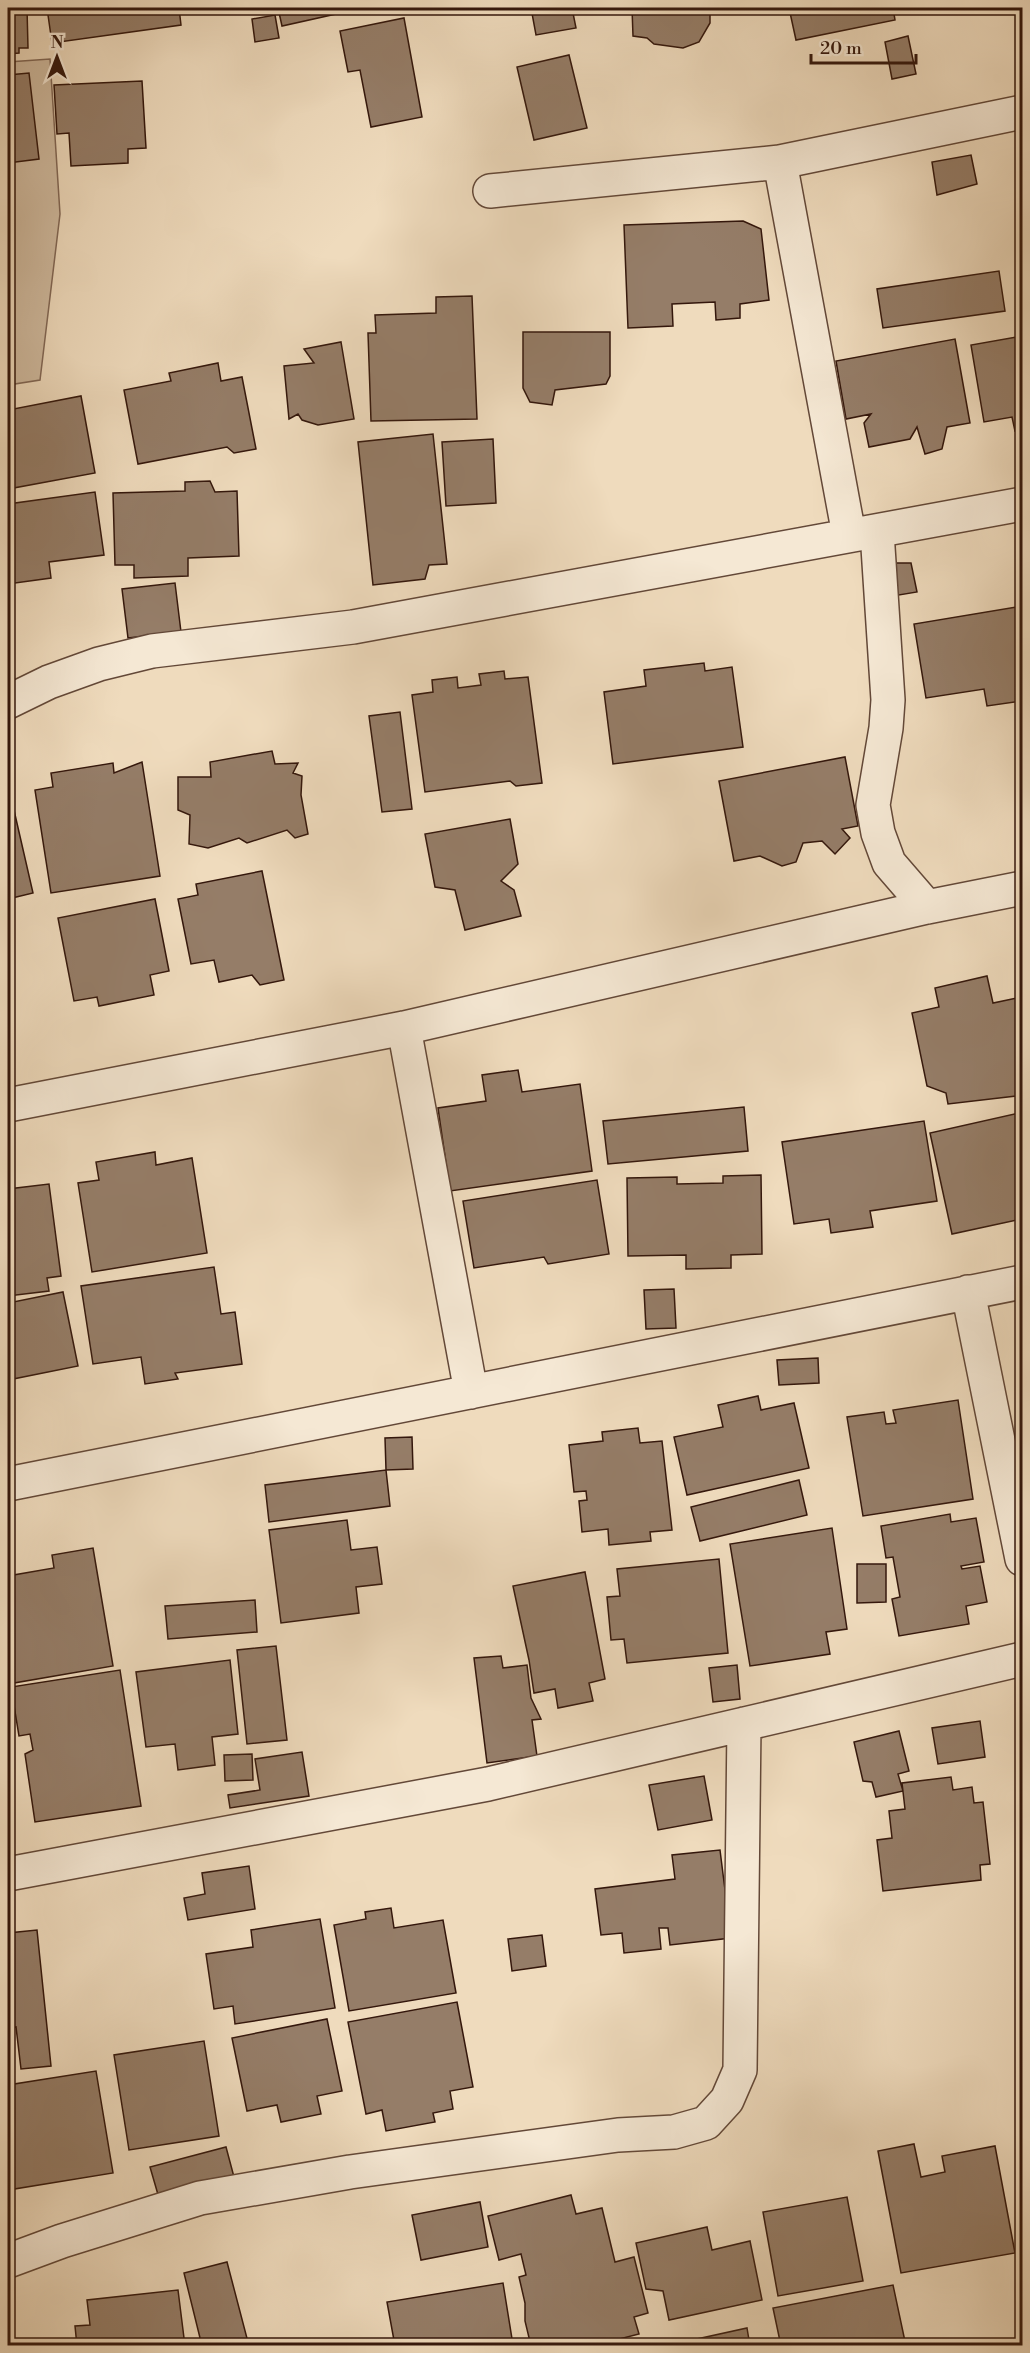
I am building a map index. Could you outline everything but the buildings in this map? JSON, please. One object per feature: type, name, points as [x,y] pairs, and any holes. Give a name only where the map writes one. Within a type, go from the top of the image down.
[{"type":"street","points":[[490,191],[780,162],[1023,112]]},
{"type":"street","points":[[780,162],[863,533],[888,700],[886,728],[873,805],[878,833],[889,863],[927,907]]},
{"type":"street","points":[[8,702],[49,682],[99,664],[152,651],[353,627],[1023,504]]},
{"type":"street","points":[[8,1105],[404,1028],[927,907],[1023,888]]},
{"type":"street","points":[[404,1028],[471,1392]]},
{"type":"street","points":[[8,1484],[1023,1282]]},
{"type":"street","points":[[968,1292],[1023,1559]]},
{"type":"street","points":[[8,1874],[488,1784],[1023,1659]]},
{"type":"street","points":[[8,2261],[62,2241],[200,2198],[350,2172],[618,2135],[674,2132],[706,2123],[727,2100],[740,2070],[744,1724]]},
{"type":"shaded area","points":[[50,59],[60,214],[40,380],[8,385],[8,62]]}]
